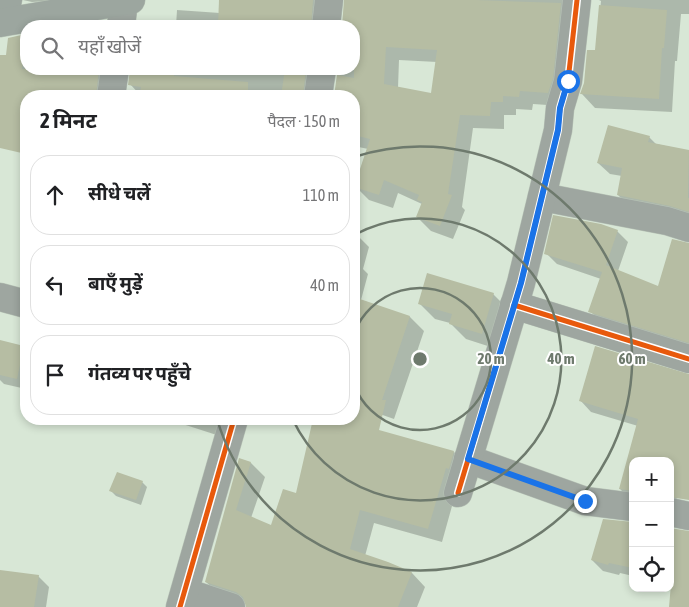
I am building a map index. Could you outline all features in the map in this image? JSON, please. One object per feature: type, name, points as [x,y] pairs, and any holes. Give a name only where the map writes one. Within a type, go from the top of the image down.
[{"type":"main road","points":[[0,2],[8,0]]},
{"type":"main road","points":[[27,20],[125,9]]},
{"type":"main road","points":[[0,23],[20,21]]},
{"type":"street","points":[[327,20],[329,0]]},
{"type":"street","points":[[458,493],[514,305],[542,197],[558,130],[560,108],[568,81],[577,0]]},
{"type":"street","points":[[112,90],[114,75]]},
{"type":"street","points":[[319,90],[321,75]]},
{"type":"street","points":[[542,197],[667,221],[689,228]]},
{"type":"street","points":[[0,297],[20,302]]},
{"type":"street","points":[[514,305],[689,359]]},
{"type":"street","points":[[231,607],[183,600],[232,425]]},
{"type":"street","points":[[468,459],[585,501],[629,506]]},
{"type":"street","points":[[674,513],[689,516]]},
{"type":"building","points":[[219,0],[313,0],[311,20],[218,20]]},
{"type":"building","points":[[344,0],[476,0],[561,3],[553,78],[548,93],[520,91],[519,97],[503,96],[503,102],[491,102],[490,116],[460,115],[448,194],[452,195],[440,226],[416,217],[422,202],[417,200],[419,195],[384,180],[379,195],[360,189],[360,169],[370,139],[360,136],[360,90],[335,90],[337,75],[354,78],[354,75],[360,75],[360,20],[342,20]],"holes":[[[386,47],[437,50],[431,93],[384,84]]]},
{"type":"building","points":[[599,5],[667,10],[664,48],[662,48],[659,99],[580,94],[584,83],[587,50],[595,50]]},
{"type":"building","points":[[20,35],[20,75],[98,75],[97,90],[20,90],[20,153],[0,148],[0,55],[6,55],[8,38]]},
{"type":"building","points":[[129,75],[174,75],[248,82],[248,90],[140,90],[141,87],[128,85]]},
{"type":"building","points":[[284,75],[305,75],[304,90],[282,90]]},
{"type":"building","points":[[608,125],[650,136],[648,142],[689,150],[689,212],[617,195],[622,168],[597,163]]},
{"type":"building","points":[[553,215],[601,224],[618,230],[606,265],[658,286],[672,239],[689,243],[689,343],[588,312],[602,272],[544,254]]},
{"type":"building","points":[[427,273],[494,293],[482,334],[449,324],[452,314],[418,304]]},
{"type":"building","points":[[360,299],[410,316],[382,400],[386,400],[379,430],[454,451],[449,469],[446,468],[428,529],[360,510],[350,549],[412,572],[398,607],[246,607],[243,597],[236,592],[205,582],[239,458],[251,462],[236,510],[271,525],[283,489],[296,493],[312,425],[360,425]]},
{"type":"building","points":[[0,340],[20,345],[20,365],[17,379],[0,375]]},
{"type":"building","points":[[595,346],[689,374],[689,500],[674,498],[674,457],[629,457],[629,490],[619,489],[638,419],[579,401]]},
{"type":"building","points":[[117,472],[143,481],[136,500],[109,491]]},
{"type":"building","points":[[603,519],[629,522],[629,567],[609,563],[608,565],[591,560]]},
{"type":"building","points":[[674,529],[689,531],[689,607],[669,607],[670,592],[674,592]]},
{"type":"building","points":[[0,570],[39,575],[34,607],[0,607]]},
{"type":"cycle path","points":[[458,493],[521,283],[558,130],[560,108],[568,81],[577,0]]},
{"type":"cycle path","points":[[514,305],[689,359]]},
{"type":"cycle path","points":[[180,607],[232,425]]},
{"type":"route","points":[[568,81],[560,108],[558,130],[521,283],[468,459],[585,501]]}]
